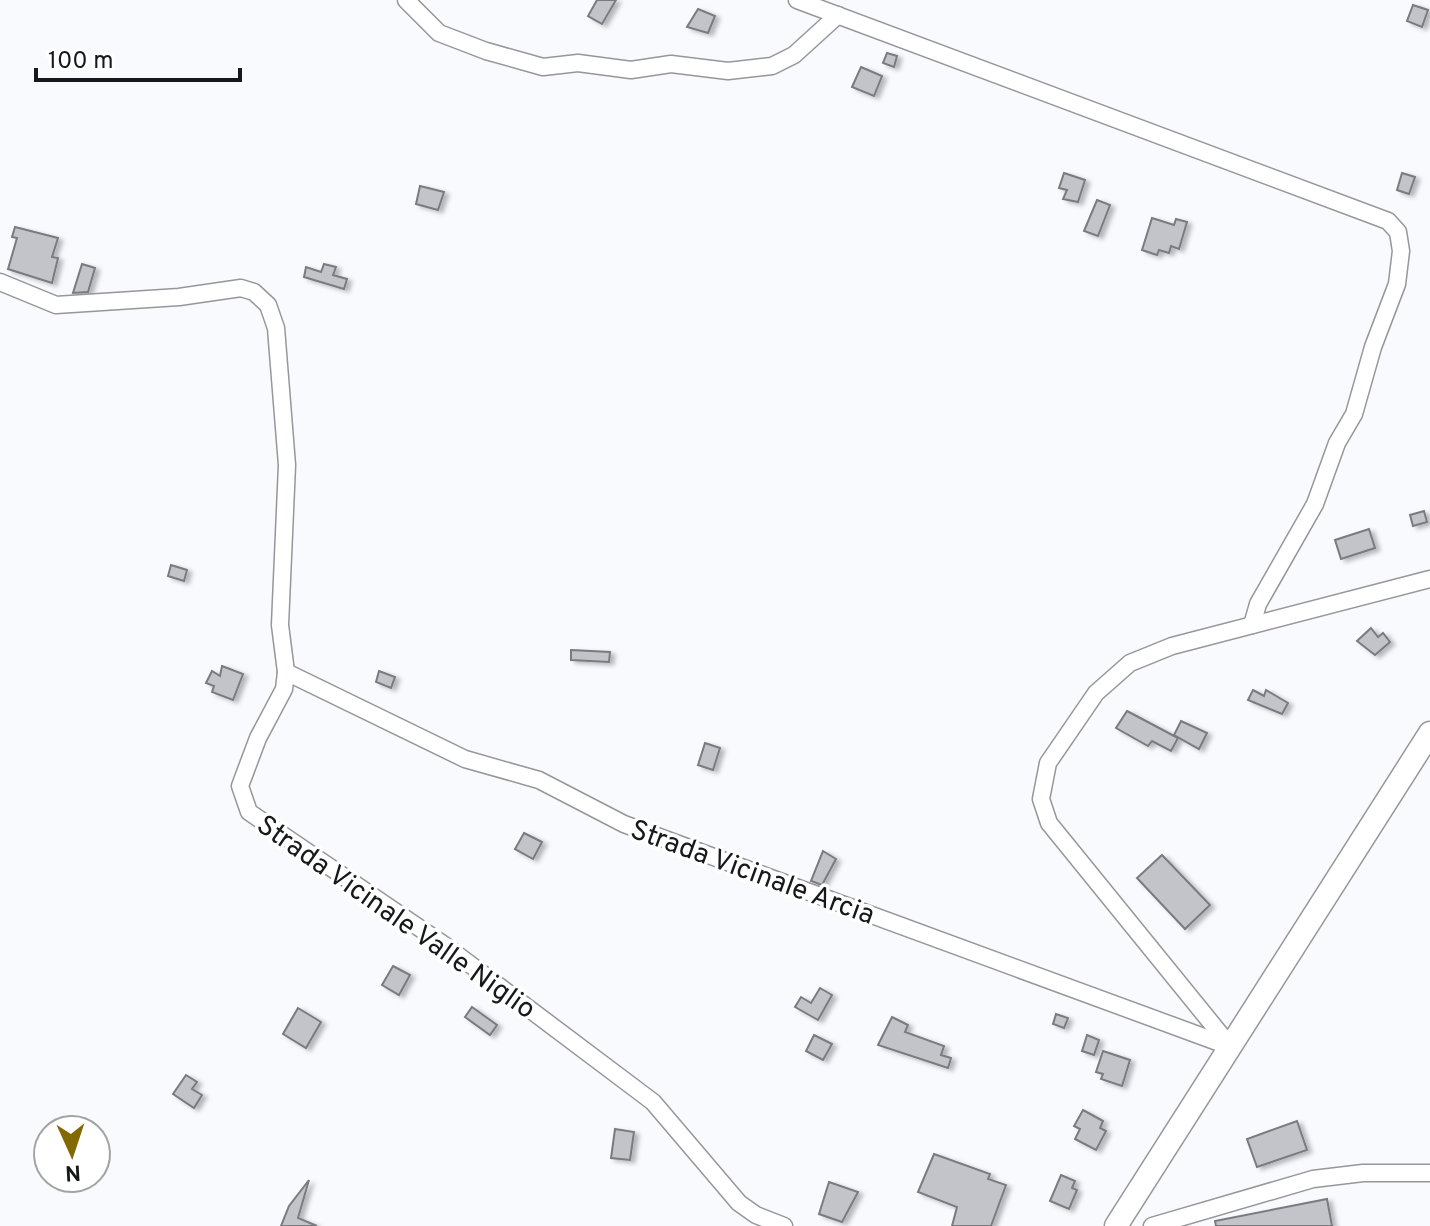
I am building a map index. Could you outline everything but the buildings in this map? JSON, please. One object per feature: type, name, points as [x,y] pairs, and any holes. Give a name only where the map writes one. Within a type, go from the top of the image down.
[{"type":"main road","points":[[1116,1226],[1430,733]]},
{"type":"street","points":[[406,0],[439,33],[458,43],[543,67],[578,63],[631,70],[671,64],[728,71],[772,66],[794,55],[838,15]]},
{"type":"street","points":[[797,0],[1388,221],[1398,232],[1401,251],[1397,284],[1373,347],[1354,414],[1337,443],[1315,504],[1258,604],[1252,625]]},
{"type":"street","name":"Strada Vicinale Valle Niglio","points":[[0,282],[56,305],[179,297],[241,288],[254,292],[268,305],[276,328],[287,465],[280,625],[286,672],[284,689],[258,738],[240,786],[249,812],[443,944],[653,1102],[739,1203],[756,1215],[784,1226]]},
{"type":"street","points":[[1231,1047],[1049,823],[1041,799],[1048,763],[1096,693],[1130,663],[1172,646],[1430,579]]},
{"type":"street","name":"Strada Vicinale Arcia","points":[[286,672],[465,759],[539,780],[624,824],[1231,1047]]},
{"type":"street","points":[[1152,1226],[1313,1179],[1363,1173],[1430,1173]]}]
